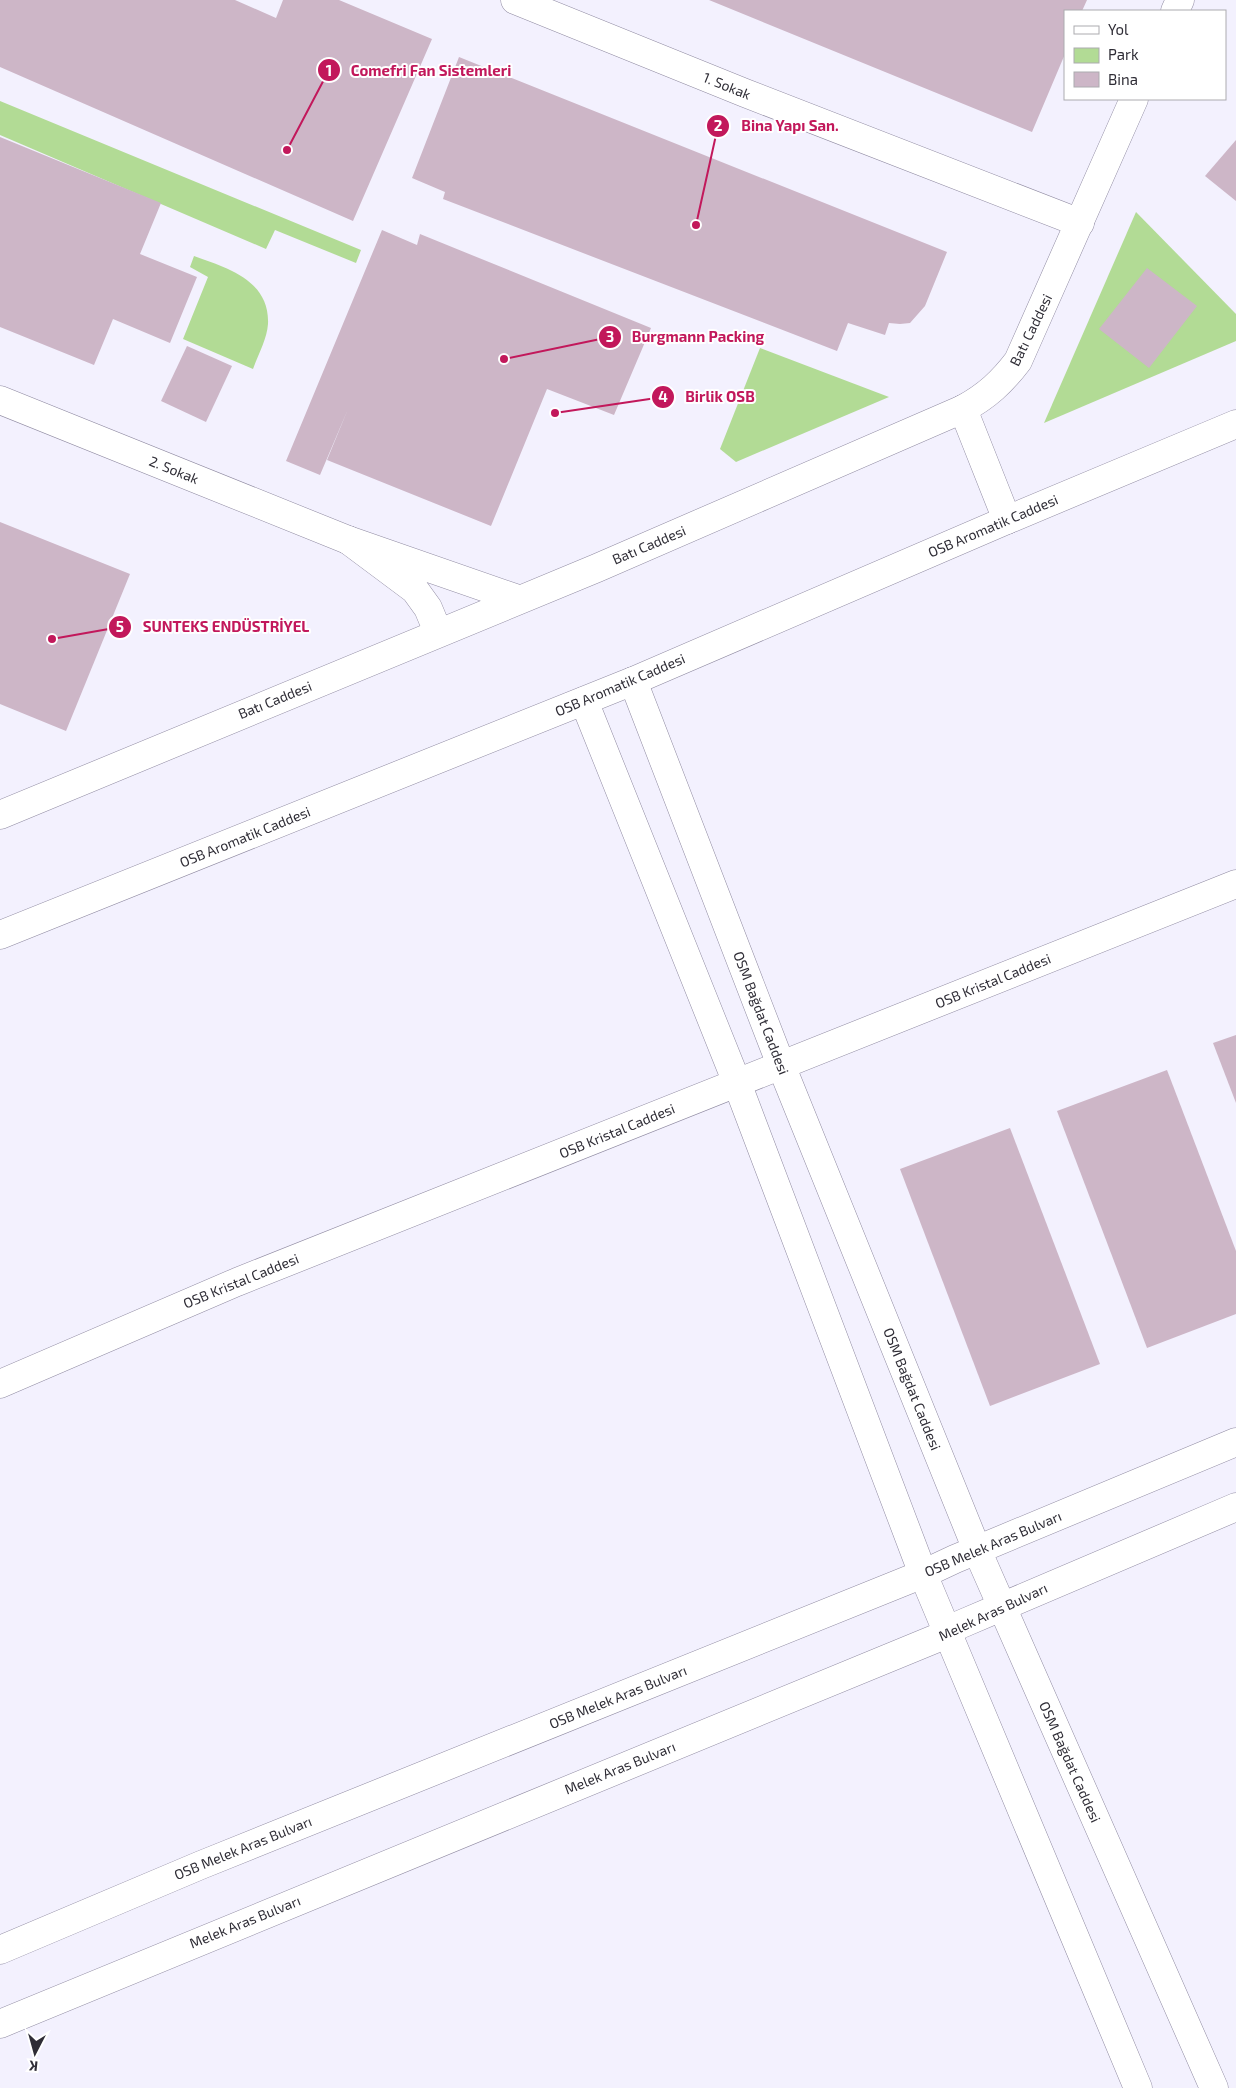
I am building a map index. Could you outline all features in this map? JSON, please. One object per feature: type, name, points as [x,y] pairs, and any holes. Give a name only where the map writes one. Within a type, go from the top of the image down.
[{"type":"street","name":"1. Sokak","points":[[515,0],[745,94],[1080,223]]},
{"type":"street","name":"Batı Caddesi","points":[[0,815],[438,632],[597,568],[963,409],[982,399],[996,388],[1018,361],[1134,100]]},
{"type":"street","name":"2. Sokak","points":[[0,400],[348,540],[518,600]]},
{"type":"street","points":[[963,409],[1007,520]]},
{"type":"street","name":"OSB Aromatik Caddesi","points":[[0,935],[633,681],[1236,424]]},
{"type":"street","name":"2. Sokak","points":[[348,540],[415,590],[428,608],[438,632]]},
{"type":"street","name":"OSM Bağdat Caddesi","points":[[633,681],[781,1065],[977,1550],[1214,2088]]},
{"type":"street","points":[[584,701],[737,1083],[922,1574],[1138,2088]]},
{"type":"street","name":"OSB Kristal Caddesi","points":[[0,1384],[237,1282],[1236,884]]},
{"type":"street","name":"OSB Melek Aras Bulvarı","points":[[0,1950],[201,1865],[922,1574],[1236,1442]]},
{"type":"street","name":"Melek Aras Bulvarı","points":[[0,2024],[947,1634],[958,1625],[1236,1507]]},
{"type":"shaded area","points":[[0,0],[1236,0],[1236,2088],[0,2088]]},
{"type":"green space","points":[[0,101],[361,250],[356,263],[275,230],[266,249],[0,135]]},
{"type":"green space","points":[[1136,212],[1236,314],[1236,341],[1044,423]]},
{"type":"green space","points":[[194,256],[232,271],[244,278],[262,296],[267,309],[268,324],[264,341],[253,369],[183,339],[208,277],[190,267]]},
{"type":"green space","points":[[760,348],[889,397],[736,462],[720,449]]},
{"type":"building","points":[[0,0],[235,0],[276,18],[283,0],[339,0],[432,39],[353,221],[0,67]]},
{"type":"building","points":[[709,0],[1087,0],[1082,10],[1064,10],[1064,56],[1032,132]]},
{"type":"building","points":[[459,57],[947,252],[925,306],[910,323],[889,323],[885,335],[848,323],[837,351],[443,199],[445,192],[412,178]]},
{"type":"building","points":[[0,137],[161,203],[140,254],[197,277],[170,343],[113,319],[94,365],[0,327]]},
{"type":"building","points":[[1236,140],[1236,201],[1205,176]]},
{"type":"building","points":[[382,230],[417,245],[420,234],[651,328],[614,415],[547,389],[491,526],[327,460],[348,409],[320,475],[286,461]]},
{"type":"building","points":[[1147,268],[1197,306],[1149,368],[1099,329]]},
{"type":"building","points":[[187,346],[232,366],[206,422],[161,401]]},
{"type":"building","points":[[0,522],[130,574],[66,731],[0,704]]},
{"type":"building","points":[[1236,1035],[1236,1103],[1213,1043]]},
{"type":"building","points":[[1167,1070],[1236,1251],[1236,1314],[1147,1348],[1057,1111]]},
{"type":"building","points":[[1010,1128],[1100,1364],[990,1406],[900,1169]]},
{"type":"place","name":"Comefri Fan Sistemleri","points":[[287,150]]},
{"type":"place","name":"Bina Yapı San.","points":[[696,225]]},
{"type":"place","name":"Burgmann Packing","points":[[504,359]]},
{"type":"place","name":"Birlik OSB","points":[[555,413]]},
{"type":"place","name":"SUNTEKS ENDÜSTRİYEL","points":[[52,639]]}]
